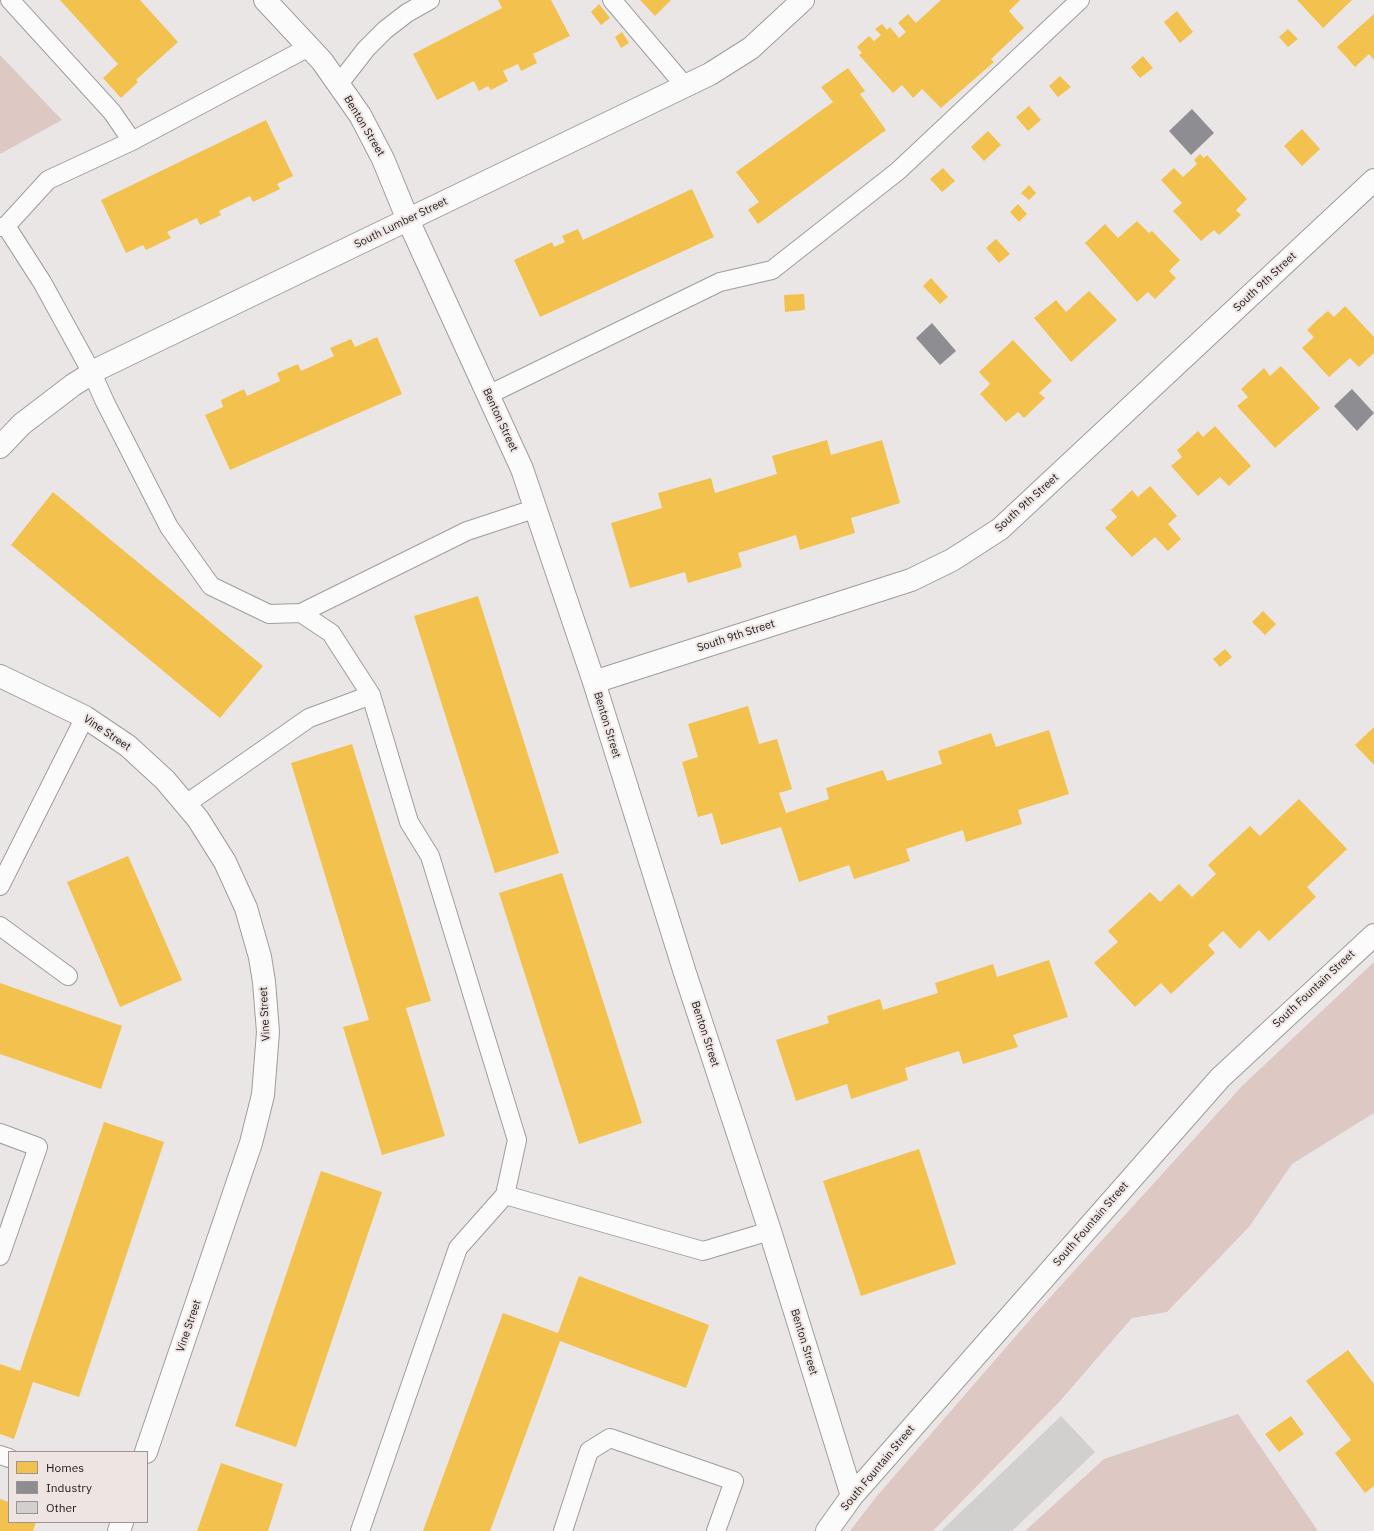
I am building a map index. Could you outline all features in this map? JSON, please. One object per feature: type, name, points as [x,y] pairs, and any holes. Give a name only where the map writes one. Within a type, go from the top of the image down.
[{"type":"street","name":"Benton Street","points":[[265,0],[322,61],[360,115],[383,159],[408,220],[522,469],[537,508],[594,682],[685,973],[770,1231],[852,1496]]},
{"type":"street","name":"South Lumber Street","points":[[0,447],[22,424],[73,385],[92,373],[710,74],[751,48],[803,0]]},
{"type":"street","name":"South 9th Street","points":[[594,682],[911,580],[952,560],[1000,529],[1374,180]]},
{"type":"street","name":"Vine Street","points":[[0,676],[85,717],[128,746],[166,780],[186,804],[225,862],[246,908],[260,957],[264,982],[268,1032],[263,1095],[251,1143],[146,1451]]},
{"type":"street","name":"South Fountain Street","points":[[827,1531],[852,1496],[1220,1078],[1374,934]]},
{"type":"lane","points":[[10,0],[112,112],[132,141]]},
{"type":"lane","points":[[338,84],[366,49],[385,30],[407,13],[430,0]]},
{"type":"lane","points":[[612,0],[685,86]]},
{"type":"lane","points":[[488,395],[720,282],[772,270],[898,171],[1080,0]]},
{"type":"lane","points":[[309,47],[132,141],[48,180],[3,226],[42,282],[92,373],[105,402],[169,527],[211,586],[269,614],[301,613],[467,531],[537,508]]},
{"type":"lane","points":[[301,613],[331,633],[370,695],[409,822],[430,856],[517,1140],[505,1195],[458,1248],[360,1531]]},
{"type":"lane","points":[[186,804],[309,718],[370,695]]},
{"type":"lane","points":[[0,886],[85,717]]},
{"type":"lane","points":[[0,926],[68,976]]},
{"type":"lane","points":[[0,1133],[38,1147],[0,1256]]},
{"type":"lane","points":[[505,1195],[703,1251],[770,1231]]},
{"type":"lane","points":[[563,1531],[589,1451],[610,1438],[734,1481],[716,1531]]},
{"type":"shaded area","points":[[0,55],[62,120],[0,154]]},
{"type":"shaded area","points":[[1374,962],[1374,1113],[1292,1164],[1249,1227],[1167,1312],[1132,1318],[1060,1401],[933,1531],[850,1531],[877,1496],[1035,1314],[1243,1085]]},
{"type":"shaded area","points":[[1238,1414],[1318,1531],[1025,1531],[1104,1459]]},
{"type":"building: Homes","points":[[60,0],[140,0],[178,42],[136,80],[138,82],[121,98],[103,78],[118,64]]},
{"type":"building: Homes","points":[[498,0],[551,0],[570,36],[533,54],[537,63],[521,71],[518,64],[503,71],[508,81],[491,90],[488,86],[479,91],[474,81],[437,100],[413,54],[502,8]]},
{"type":"building: Homes","points":[[640,0],[671,0],[655,16]]},
{"type":"building: Homes","points":[[941,0],[1020,0],[1009,11],[1024,28],[991,59],[994,62],[941,108],[922,89],[913,98],[902,85],[893,93],[859,55],[862,53],[857,47],[869,36],[874,41],[881,35],[875,29],[882,24],[887,30],[890,27],[899,38],[906,32],[898,23],[908,14],[916,23]]},
{"type":"building: Homes","points":[[1297,0],[1352,0],[1323,28]]},
{"type":"building: Homes","points":[[599,4],[610,18],[601,25],[591,12]]},
{"type":"building: Homes","points":[[1177,11],[1193,32],[1180,43],[1164,22]]},
{"type":"building: Homes","points":[[1374,14],[1374,60],[1369,54],[1355,67],[1337,47]]},
{"type":"building: Homes","points":[[1288,29],[1298,39],[1288,47],[1279,37]]},
{"type":"building: Homes","points":[[622,32],[629,43],[621,48],[615,37]]},
{"type":"building: Homes","points":[[1143,56],[1153,68],[1140,78],[1131,67]]},
{"type":"building: Homes","points":[[848,68],[865,91],[860,94],[886,130],[758,224],[748,210],[759,202],[736,172],[833,102],[821,87]]},
{"type":"building: Homes","points":[[1060,76],[1071,87],[1058,97],[1049,86]]},
{"type":"building: Homes","points":[[1029,106],[1041,120],[1028,131],[1016,117]]},
{"type":"building: Homes","points":[[266,120],[293,176],[277,184],[280,189],[253,202],[250,196],[219,211],[221,215],[200,225],[197,218],[167,232],[171,238],[146,250],[143,245],[126,253],[101,200]]},
{"type":"building: Homes","points":[[1302,129],[1320,149],[1302,166],[1284,146]]},
{"type":"building: Homes","points":[[988,131],[1001,145],[984,161],[971,147]]},
{"type":"building: Homes","points":[[1200,154],[1204,158],[1207,155],[1247,199],[1236,210],[1241,215],[1219,235],[1214,230],[1201,241],[1173,211],[1182,203],[1161,180],[1174,168],[1183,177],[1197,164],[1194,160]]},
{"type":"building: Homes","points":[[943,168],[955,181],[942,192],[930,179]]},
{"type":"building: Homes","points":[[1029,185],[1036,193],[1029,200],[1021,193]]},
{"type":"building: Homes","points":[[692,189],[714,237],[540,317],[514,260],[552,242],[554,247],[565,242],[562,236],[578,229],[583,240]]},
{"type":"building: Homes","points":[[1018,204],[1027,214],[1019,222],[1010,212]]},
{"type":"building: Homes","points":[[1137,221],[1149,233],[1152,231],[1180,260],[1169,271],[1176,278],[1155,299],[1148,292],[1137,302],[1085,243],[1105,224],[1118,238]]},
{"type":"building: Homes","points":[[996,239],[1010,254],[999,263],[986,248]]},
{"type":"building: Homes","points":[[931,278],[948,297],[940,304],[923,286]]},
{"type":"building: Homes","points":[[1089,291],[1117,320],[1071,362],[1034,318],[1056,300],[1066,312]]},
{"type":"building: Homes","points":[[804,294],[805,310],[785,312],[784,295]]},
{"type":"building: Homes","points":[[1345,306],[1374,337],[1374,353],[1359,367],[1350,358],[1329,377],[1302,348],[1314,337],[1307,330],[1316,321],[1328,311],[1334,317]]},
{"type":"building: Homes","points":[[377,337],[402,394],[230,470],[205,415],[223,407],[221,400],[244,389],[247,396],[280,381],[277,373],[298,364],[301,371],[334,356],[330,348],[351,339],[355,347]]},
{"type":"building: Homes","points":[[1013,340],[1052,381],[1039,393],[1045,398],[1024,418],[1018,412],[1006,422],[980,394],[990,384],[979,372]]},
{"type":"building: Homes","points":[[1281,366],[1320,408],[1275,448],[1237,406],[1248,397],[1241,389],[1264,368],[1270,376]]},
{"type":"building: Homes","points":[[1215,426],[1251,466],[1229,486],[1220,477],[1198,496],[1171,466],[1182,457],[1177,450],[1198,431],[1203,437]]},
{"type":"building: Homes","points":[[827,440],[831,455],[882,440],[900,503],[851,518],[855,533],[800,550],[796,535],[738,553],[742,567],[688,583],[685,572],[630,588],[611,523],[662,508],[658,493],[711,478],[715,493],[777,474],[772,456]]},
{"type":"building: Homes","points":[[1150,486],[1177,516],[1168,524],[1181,539],[1168,551],[1155,537],[1132,557],[1105,528],[1117,517],[1111,510],[1132,490],[1138,497]]},
{"type":"building: Homes","points":[[53,492],[263,666],[220,718],[11,545]]},
{"type":"building: Homes","points":[[478,596],[559,853],[495,873],[414,616]]},
{"type":"building: Homes","points":[[1263,611],[1276,624],[1265,635],[1252,622]]},
{"type":"building: Homes","points":[[1225,649],[1232,657],[1220,667],[1213,659]]},
{"type":"building: Homes","points":[[748,706],[759,744],[777,739],[792,789],[779,793],[786,813],[829,799],[826,788],[883,770],[887,781],[942,764],[938,751],[991,733],[996,747],[1049,730],[1069,794],[1018,810],[1022,824],[966,842],[963,830],[906,849],[910,861],[854,879],[849,865],[799,882],[781,827],[721,845],[712,813],[698,817],[682,762],[698,757],[688,724]]},
{"type":"building: Homes","points":[[1374,727],[1374,765],[1355,745]]},
{"type":"building: Homes","points":[[352,744],[431,1001],[406,1008],[445,1136],[382,1155],[343,1027],[369,1020],[291,763]]},
{"type":"building: Homes","points":[[1299,799],[1347,849],[1307,887],[1316,897],[1269,941],[1259,930],[1240,949],[1223,931],[1208,945],[1215,953],[1171,994],[1161,983],[1135,1007],[1094,963],[1118,942],[1108,931],[1150,892],[1160,902],[1179,884],[1192,897],[1216,874],[1208,865],[1250,826],[1260,836]]},
{"type":"building: Homes","points":[[128,856],[182,980],[120,1007],[67,882]]},
{"type":"building: Homes","points":[[562,873],[642,1123],[579,1144],[499,893]]},
{"type":"building: Homes","points":[[1049,960],[1068,1017],[1013,1035],[1018,1047],[963,1064],[959,1051],[905,1068],[908,1080],[851,1099],[847,1084],[796,1101],[776,1040],[829,1023],[827,1016],[880,999],[883,1010],[938,993],[935,983],[993,964],[997,977]]},
{"type":"building: Homes","points":[[0,983],[122,1026],[101,1089],[0,1054]]},
{"type":"building: Homes","points":[[104,1122],[164,1142],[79,1397],[33,1382],[14,1439],[0,1434],[0,1364],[20,1371]]},
{"type":"building: Homes","points":[[919,1149],[956,1264],[861,1296],[823,1181]]},
{"type":"building: Homes","points":[[321,1171],[382,1192],[296,1447],[235,1426]]},
{"type":"building: Homes","points":[[579,1276],[709,1325],[686,1388],[560,1341],[490,1531],[423,1531],[503,1313],[558,1333]]},
{"type":"building: Homes","points":[[1348,1350],[1374,1384],[1374,1486],[1365,1493],[1335,1453],[1351,1440],[1306,1381]]},
{"type":"building: Homes","points":[[1291,1416],[1304,1434],[1279,1452],[1265,1434]]},
{"type":"building: Homes","points":[[221,1463],[283,1484],[268,1531],[197,1531]]},
{"type":"building: Homes","points":[[0,1499],[8,1502],[8,1523],[36,1523],[33,1531],[0,1531]]},
{"type":"building: Industry","points":[[1192,109],[1214,133],[1191,155],[1169,131]]},
{"type":"building: Industry","points":[[932,323],[956,351],[940,365],[916,338]]},
{"type":"building: Industry","points":[[1352,389],[1374,413],[1357,431],[1334,406]]},
{"type":"building: Other","points":[[1061,1416],[1095,1452],[1012,1531],[941,1531]]}]
